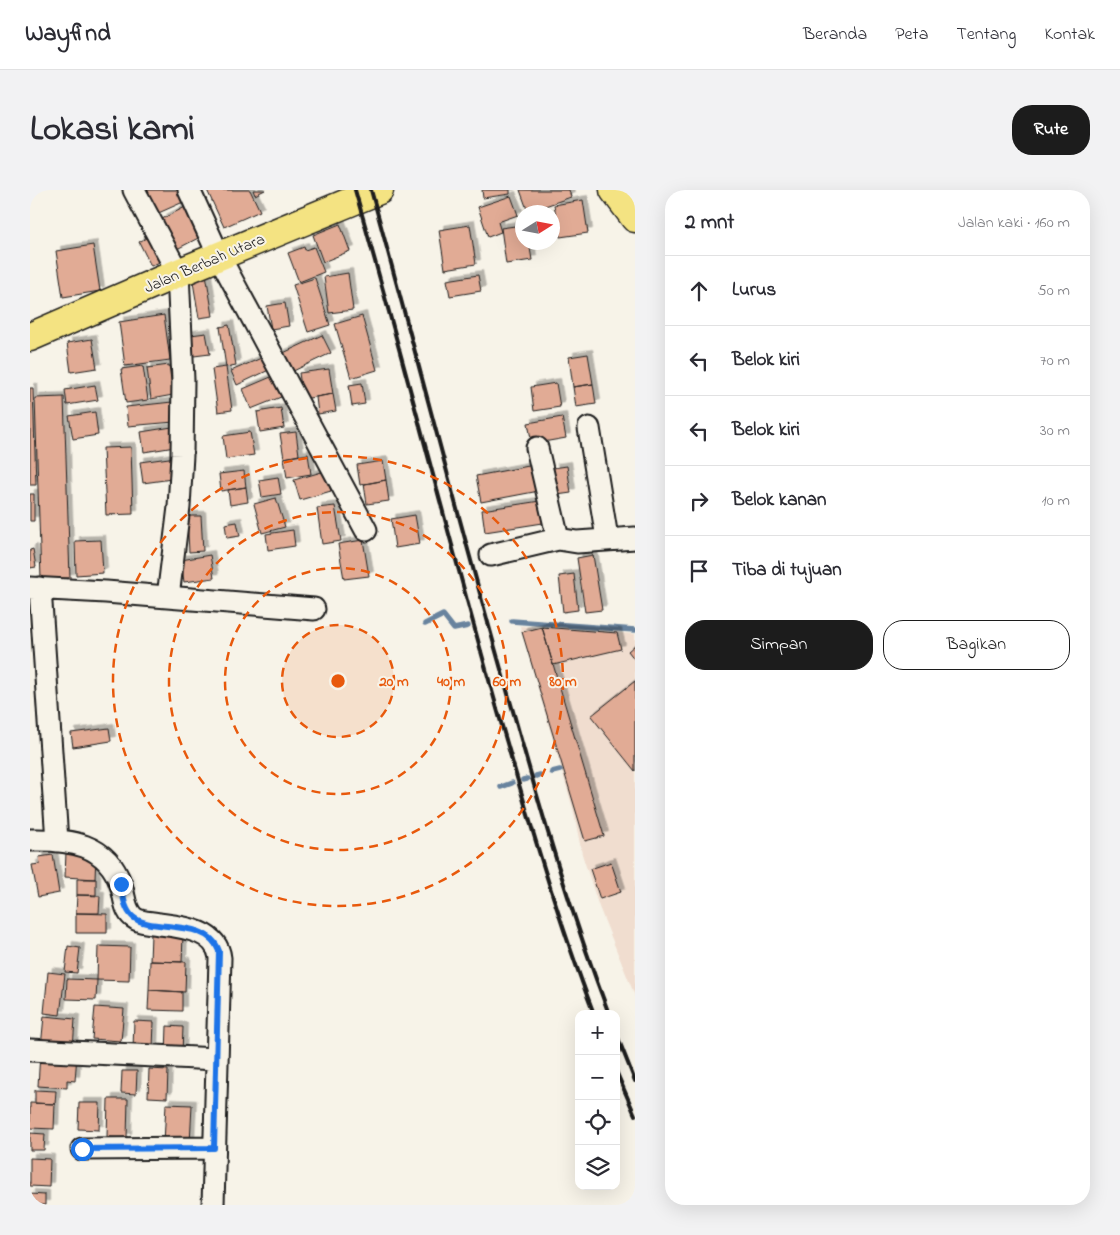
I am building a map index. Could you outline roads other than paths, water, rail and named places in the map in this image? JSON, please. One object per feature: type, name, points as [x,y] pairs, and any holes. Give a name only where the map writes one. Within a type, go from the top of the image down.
[{"type":"main road","name":"Jalan Berbah Utara","points":[[30,337],[178,272],[379,190]]},
{"type":"main road","points":[[614,190],[635,218]]},
{"type":"street","points":[[134,190],[178,272],[183,380],[182,455],[179,507],[168,597]]},
{"type":"street","points":[[189,190],[219,256],[366,530]]},
{"type":"street","points":[[589,428],[607,538]]},
{"type":"street","points":[[536,448],[558,539]]},
{"type":"street","points":[[491,555],[558,539],[577,542],[607,538],[635,538]]},
{"type":"street","points":[[57,841],[35,588],[314,609]]},
{"type":"street","points":[[30,840],[57,841],[90,846],[109,861],[121,884],[127,909],[133,917],[142,922],[196,931],[210,937],[217,946],[220,958],[213,1205]]},
{"type":"street","points":[[30,1050],[217,1059]]},
{"type":"street","points":[[82,1149],[214,1148]]},
{"type":"waterway","points":[[425,624],[443,615],[454,629],[468,626]]},
{"type":"waterway","points":[[512,621],[635,630]]},
{"type":"waterway","points":[[552,772],[560,770]]},
{"type":"waterway","points":[[536,776],[540,775]]},
{"type":"waterway","points":[[523,780],[527,779]]},
{"type":"waterway","points":[[501,787],[512,783]]},
{"type":"railway","points":[[355,190],[465,592],[534,835],[556,907],[593,1010]]},
{"type":"railway","points":[[371,190],[536,793],[570,904],[607,1010]]},
{"type":"railway","points":[[620,1043],[635,1081]]},
{"type":"railway","points":[[620,1080],[635,1115]]}]
